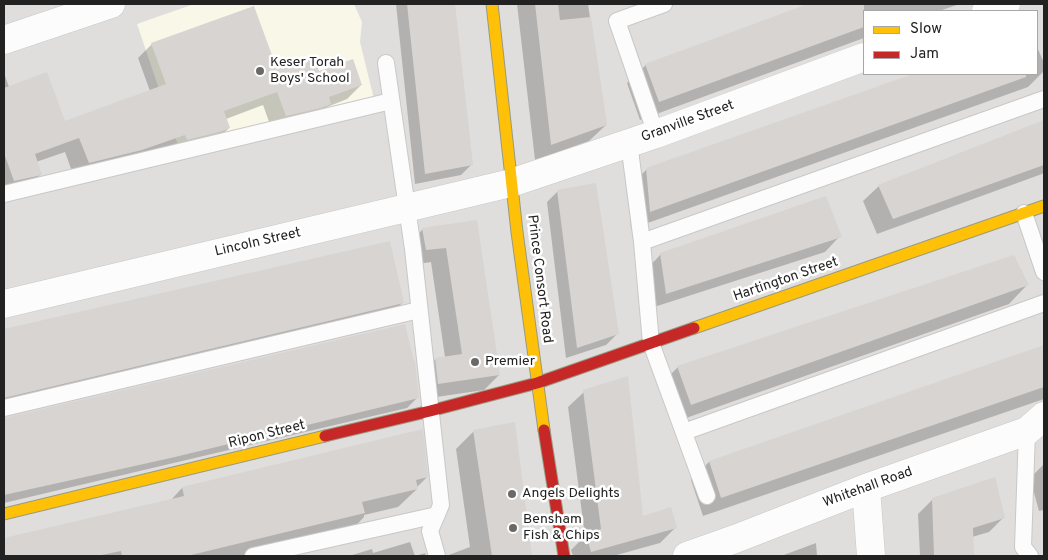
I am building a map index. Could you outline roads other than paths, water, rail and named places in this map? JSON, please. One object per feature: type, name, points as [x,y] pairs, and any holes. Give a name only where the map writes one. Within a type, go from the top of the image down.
[{"type":"street","points":[[4,40],[111,4]]},
{"type":"street","name":"Prince Consort Road","points":[[492,4],[511,183],[537,383],[564,556]]},
{"type":"street","points":[[989,10],[1006,4]]},
{"type":"street","name":"Granville Street","points":[[511,183],[656,134],[863,57]]},
{"type":"street","name":"Lincoln Street","points":[[4,304],[511,183]]},
{"type":"street","name":"Hartington Street","points":[[537,383],[1044,206]]},
{"type":"street","name":"Ripon Street","points":[[4,514],[430,411],[537,383]]},
{"type":"street","name":"Whitehall Road","points":[[687,556],[736,548],[866,488],[1036,423]]},
{"type":"street","points":[[866,488],[870,556]]},
{"type":"lane","points":[[656,134],[616,21],[664,4]]},
{"type":"lane","points":[[386,63],[412,249],[441,505],[430,531],[437,556]]},
{"type":"lane","points":[[642,242],[1044,99]]},
{"type":"lane","points":[[4,194],[391,101]]},
{"type":"lane","points":[[630,143],[642,242],[651,343],[707,496]]},
{"type":"lane","points":[[1024,213],[1044,272]]},
{"type":"lane","points":[[684,432],[1044,303]]},
{"type":"lane","points":[[4,408],[419,310]]},
{"type":"lane","points":[[1030,556],[1023,547],[1036,423]]},
{"type":"lane","points":[[254,556],[437,515]]},
{"type":"place","name":"Keser Torah Boys' School","points":[[260,71]]},
{"type":"place","name":"Premier","points":[[475,362]]},
{"type":"place","name":"Angels Delights","points":[[512,494]]},
{"type":"place","name":"Bensham Fish & Chips","points":[[513,528]]}]
